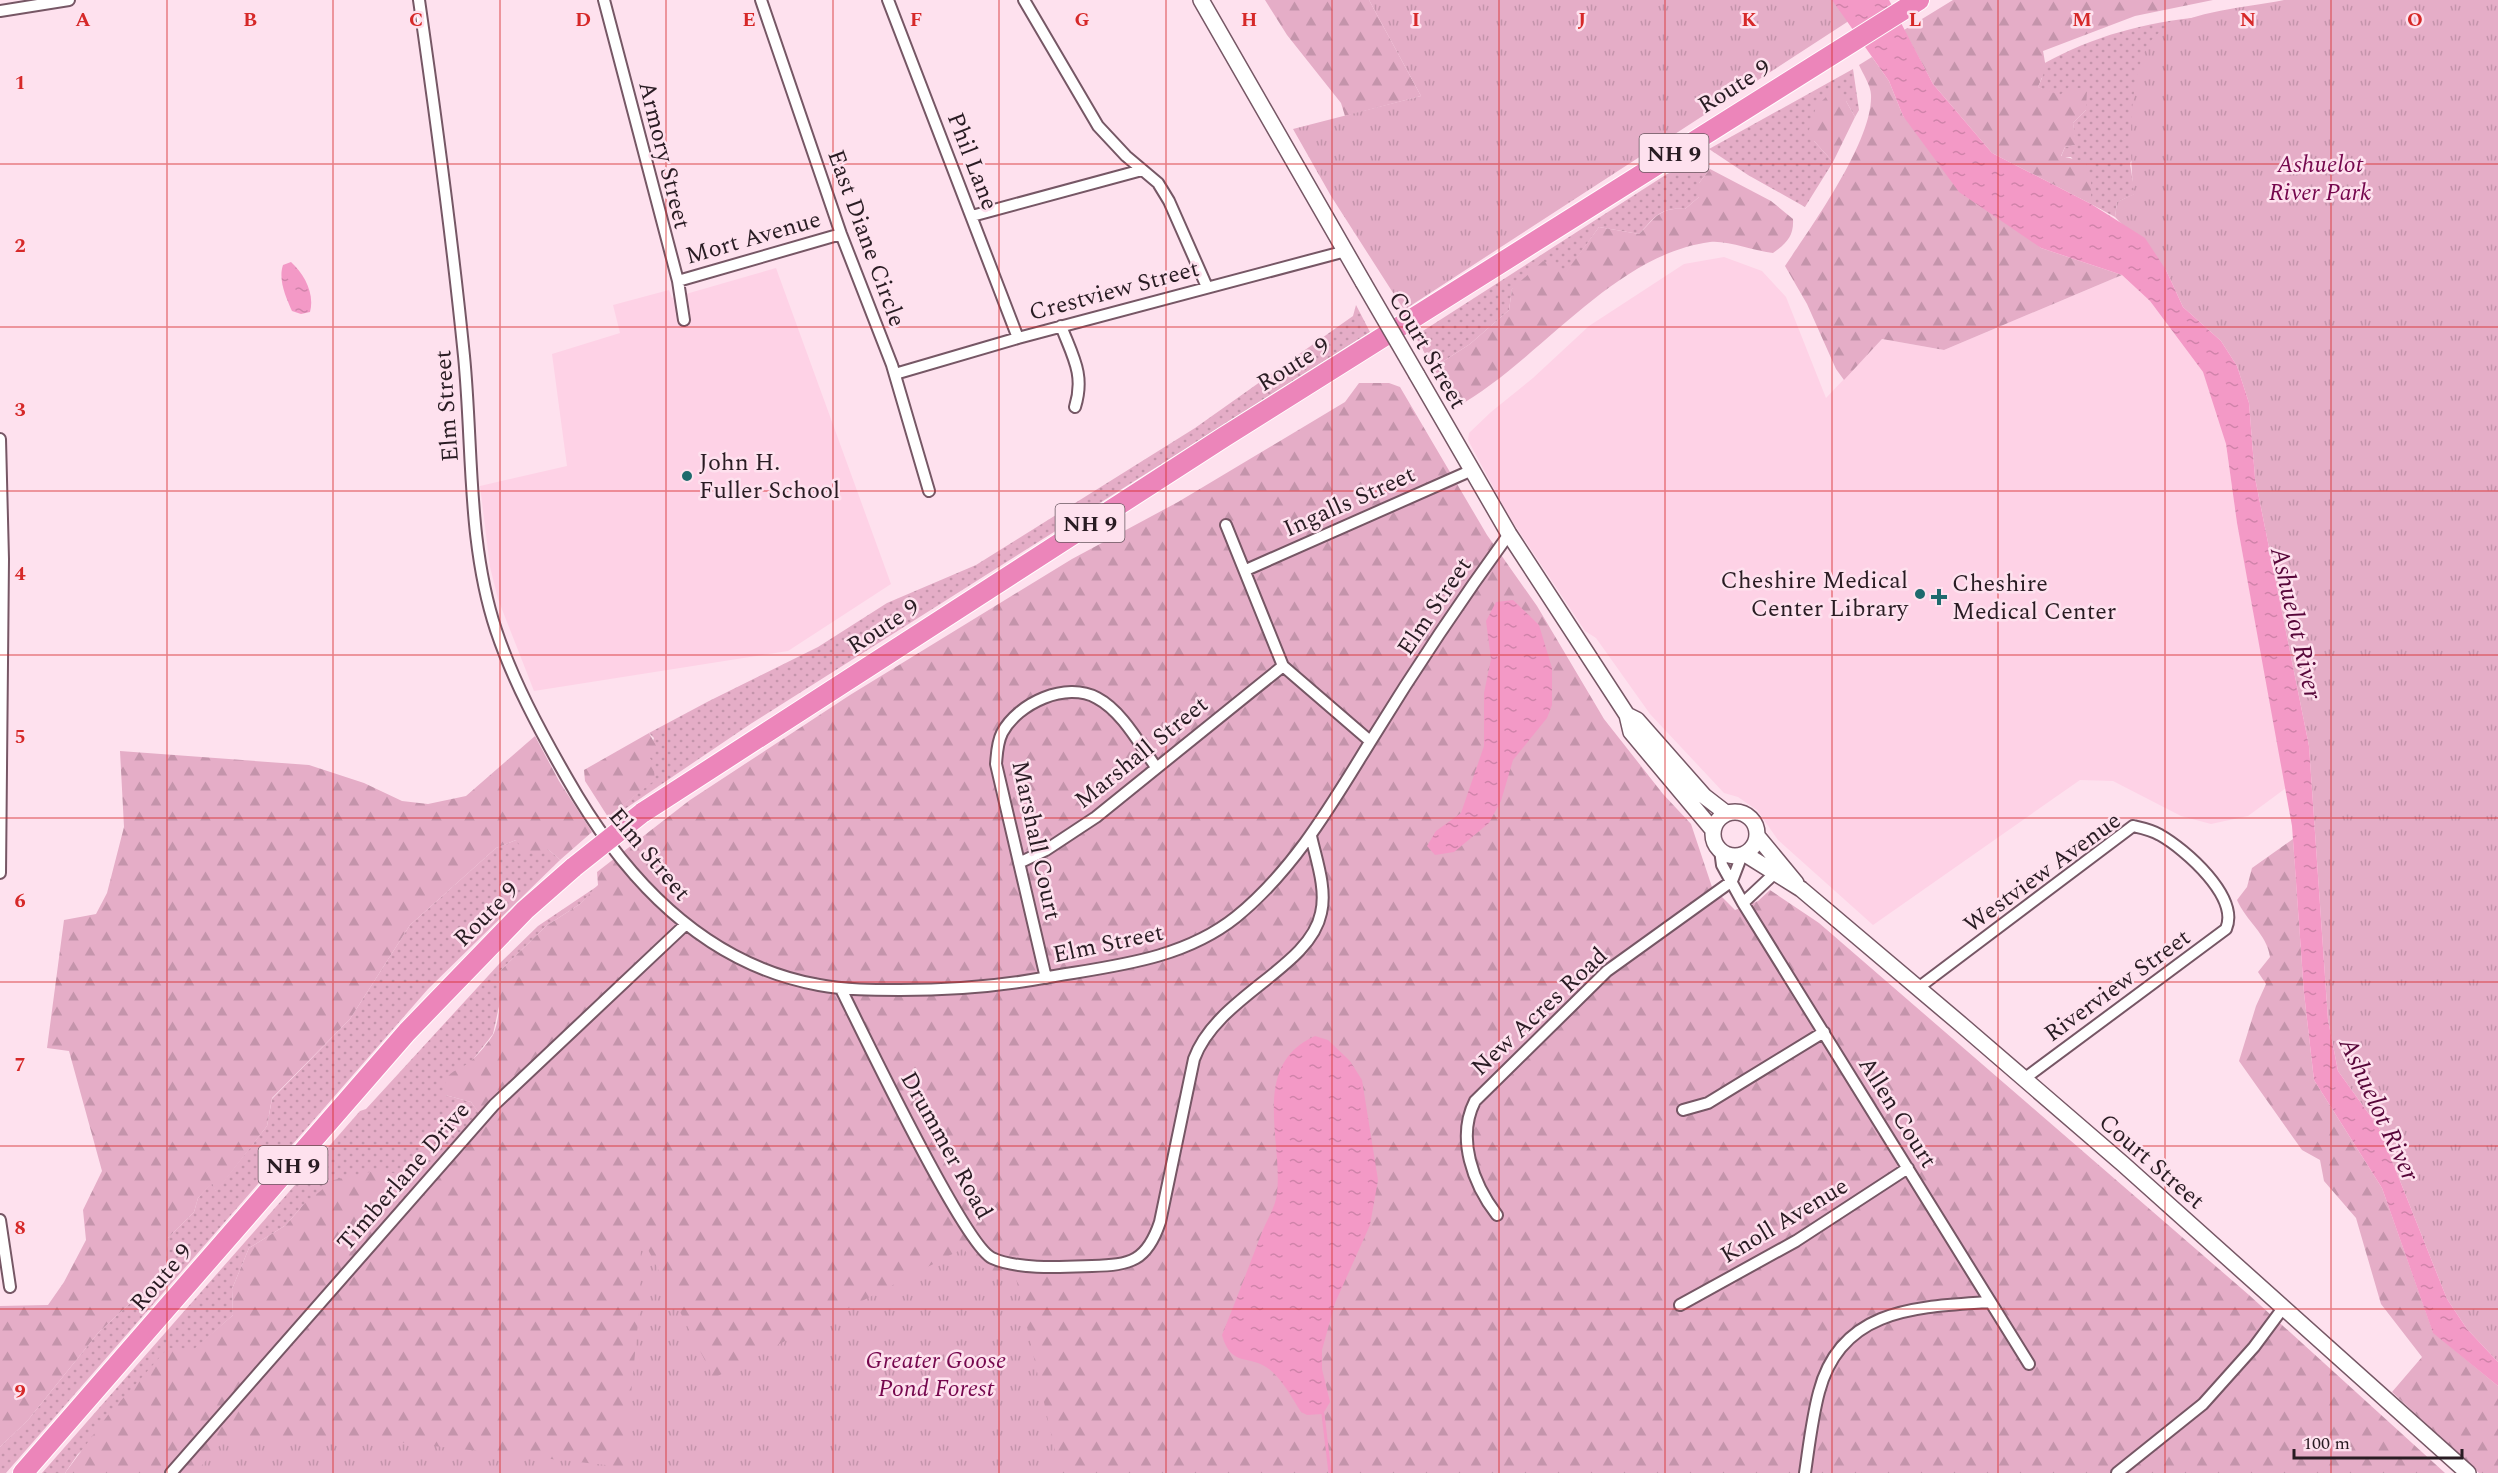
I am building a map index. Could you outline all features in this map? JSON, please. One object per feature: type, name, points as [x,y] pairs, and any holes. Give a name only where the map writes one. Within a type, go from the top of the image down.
[{"type":"highway","name":"Route 9","points":[[23,1473],[407,1032],[525,909],[642,813],[1224,437],[1919,0]]},
{"type":"main road","name":"Court Street","points":[[1201,0],[1470,471],[1627,716],[1631,732],[1713,830],[1713,837],[1719,850],[1730,856],[1744,855],[1801,889],[2024,1079],[2468,1473]]},
{"type":"main road","name":"Court Street","points":[[1627,716],[1637,720],[1704,796],[1726,813],[1737,811],[1749,815],[1756,825],[1758,837],[1777,857],[1801,889]]},
{"type":"main road","points":[[1713,830],[1715,823],[1726,813]]},
{"type":"main road","points":[[1744,855],[1754,847],[1758,837]]},
{"type":"street","points":[[0,12],[69,0]]},
{"type":"street","name":"Elm Street","points":[[419,0],[450,232],[466,379],[480,561],[498,635],[521,689],[576,794],[634,875],[685,925],[750,965],[790,979],[842,989],[983,988],[1153,957],[1187,946],[1209,935],[1246,908],[1311,836],[1465,595],[1509,534]]},
{"type":"street","name":"Armory Street","points":[[604,0],[678,281],[684,320]]},
{"type":"street","name":"East Diane Circle","points":[[761,0],[841,234],[895,374],[929,491]]},
{"type":"street","name":"Phil Lane","points":[[888,0],[1018,338]]},
{"type":"street","points":[[1024,0],[1098,126],[1112,142],[1158,183],[1169,201],[1207,287]]},
{"type":"street","points":[[972,216],[1142,170]]},
{"type":"street","name":"Mort Avenue","points":[[678,281],[841,234]]},
{"type":"street","name":"Crestview Street","points":[[895,374],[1061,326],[1346,251]]},
{"type":"street","points":[[1061,326],[1080,375],[1081,389],[1076,408]]},
{"type":"street","points":[[0,439],[2,596],[0,873]]},
{"type":"street","name":"Ingalls Street","points":[[1246,570],[1470,471]]},
{"type":"street","points":[[1226,525],[1283,666],[1370,741]]},
{"type":"street","name":"Marshall Street","points":[[1020,863],[1096,817],[1283,666]]},
{"type":"street","name":"Marshall Court","points":[[1046,978],[996,764],[1002,733],[1011,721],[1026,708],[1044,697],[1063,692],[1081,692],[1098,698],[1122,721],[1156,767]]},
{"type":"street","name":"Westview Avenue","points":[[1918,988],[2133,826],[2158,833],[2195,862],[2228,905],[2230,920]]},
{"type":"street","name":"Drummer Road","points":[[842,989],[897,1100],[976,1242],[991,1257],[1006,1262],[1058,1266],[1133,1262],[1152,1242],[1160,1222],[1182,1108],[1198,1047],[1220,1016],[1300,948],[1317,925],[1322,913],[1322,892],[1311,836]]},
{"type":"street","name":"Allen Court","points":[[1719,850],[1722,866],[1743,903],[2029,1364]]},
{"type":"street","points":[[1732,881],[1744,855]]},
{"type":"street","points":[[1743,903],[1775,873]]},
{"type":"street","name":"New Acres Road","points":[[1497,1215],[1476,1182],[1467,1142],[1468,1114],[1475,1101],[1607,971],[1732,881]]},
{"type":"street","name":"Riverview Street","points":[[2024,1079],[2217,937],[2230,920]]},
{"type":"street","name":"Timberlane Drive","points":[[171,1473],[494,1105],[685,925]]},
{"type":"street","points":[[1683,1110],[1708,1103],[1824,1032]]},
{"type":"street","name":"Knoll Avenue","points":[[1680,1305],[1796,1241],[1908,1168]]},
{"type":"street","points":[[0,1220],[10,1287]]},
{"type":"street","points":[[1805,1473],[1819,1392],[1829,1364],[1848,1340],[1882,1317],[1917,1307],[1990,1302]]},
{"type":"street","points":[[2117,1473],[2203,1404],[2254,1347],[2283,1308]]},
{"type":"shaded area","name":"Cheshire Medical Center","points":[[1724,257],[1762,271],[1786,297],[1826,398],[1882,339],[1944,350],[2122,275],[2150,301],[2203,372],[2216,408],[2226,444],[2237,523],[2286,788],[2248,816],[2211,824],[2181,816],[2113,781],[2080,780],[1873,925],[1778,840],[1757,810],[1738,797],[1724,793],[1650,714],[1596,638],[1585,631],[1508,515],[1468,440],[1469,433],[1491,412],[1533,378],[1589,326],[1684,264]]},
{"type":"shaded area","name":"John H. Fuller School","points":[[776,268],[891,584],[788,651],[534,691],[498,599],[490,567],[480,486],[567,466],[552,354],[620,333],[613,305],[669,290],[672,298]]},
{"type":"green space","points":[[1265,0],[1369,0],[1421,96],[1345,116],[1341,103],[1287,35]]},
{"type":"green space","points":[[1369,0],[1881,0],[1404,310],[1331,196],[1293,129],[1421,96]]},
{"type":"green space","points":[[1953,0],[2213,0],[2135,16],[2043,51],[2046,68],[2038,87],[2060,95],[2069,87],[2087,89],[2086,110],[2073,123],[2076,145],[2065,147],[2061,156],[2086,162],[2091,181],[2091,204],[1992,153],[1933,84],[1904,30]]},
{"type":"green space","name":"Ashuelot River Park","points":[[2284,0],[2498,0],[2498,1362],[2467,1329],[2447,1299],[2379,1128],[2338,1071],[2328,1020],[2309,746],[2255,478],[2249,403],[2237,366],[2221,341],[2183,307],[2166,270],[2115,217],[2117,202],[2134,194],[2131,156],[2132,107],[2141,61],[2149,44],[2160,32],[2204,14]]},
{"type":"green space","points":[[2202,17],[2183,22],[2130,164],[2135,194],[2117,202],[2115,217],[2091,204],[2090,181],[2071,157],[2061,157],[2065,147],[2075,145],[2073,123],[2086,110],[2038,87],[2042,78],[2043,64],[2081,46],[2120,32],[2181,19]]},
{"type":"green space","points":[[1872,57],[1889,81],[1903,116],[2041,248],[2122,275],[1944,350],[1882,339],[1844,380],[1836,369],[1807,304],[1785,266],[1824,207],[1852,159],[1862,136],[1869,114],[1871,91],[1859,65]]},
{"type":"green space","points":[[1853,69],[1859,110],[1855,117],[1846,101],[1814,141],[1833,162],[1805,207],[1748,175],[1709,149]]},
{"type":"green space","points":[[1834,89],[1846,101],[1855,117],[1833,162],[1814,141],[1809,130],[1816,107]]},
{"type":"green space","points":[[1699,161],[1710,169],[1699,183],[1699,197],[1685,209],[1670,210],[1659,214],[1639,234],[1599,227],[1566,273],[1512,289],[1509,310],[1470,344],[1433,368],[1415,336],[1667,174]]},
{"type":"green space","points":[[1710,169],[1771,201],[1793,219],[1789,239],[1773,253],[1710,242],[1674,251],[1641,267],[1578,312],[1486,388],[1455,408],[1433,368],[1470,344],[1509,310],[1512,289],[1543,261],[1566,272],[1599,227],[1639,234],[1659,214],[1670,210],[1685,209],[1699,197],[1699,183]]},
{"type":"green space","points":[[1356,305],[1370,332],[752,723],[610,819],[608,817],[654,780],[648,757],[654,738],[649,733],[818,647],[887,603],[976,565],[1195,428],[1353,316]]},
{"type":"green space","points":[[1359,383],[1389,383],[1400,387],[1487,535],[1537,606],[1604,719],[1663,794],[1691,824],[1712,887],[1735,910],[1758,901],[1770,890],[1819,923],[2249,1295],[2445,1473],[65,1473],[108,1415],[168,1348],[194,1349],[233,1315],[232,1289],[249,1248],[286,1225],[303,1205],[334,1180],[379,1170],[402,1175],[387,1182],[389,1196],[407,1208],[485,1122],[471,1102],[445,1095],[448,1076],[473,1059],[494,1033],[499,1011],[499,972],[546,926],[580,904],[598,885],[597,872],[690,800],[850,695],[1072,559],[1178,502],[1345,402]]},
{"type":"green space","points":[[649,733],[658,749],[649,757],[653,762],[655,780],[608,817],[585,781],[584,770]]},
{"type":"green space","points":[[535,736],[559,781],[592,832],[560,860],[548,849],[526,854],[516,840],[496,848],[410,925],[350,1019],[272,1098],[267,1126],[216,1192],[212,1183],[198,1198],[194,1212],[168,1238],[165,1271],[98,1333],[28,1420],[0,1447],[0,1306],[48,1305],[64,1282],[86,1240],[83,1210],[102,1171],[69,1051],[47,1048],[64,920],[96,914],[107,893],[124,827],[120,751],[309,765],[364,783],[402,801],[428,804],[466,796]]},
{"type":"green space","points":[[2293,839],[2304,993],[2314,1080],[2382,1188],[2433,1332],[2498,1386],[2498,1473],[2479,1473],[2392,1392],[2422,1357],[2381,1304],[2356,1218],[2324,1181],[2320,1160],[2302,1150],[2239,1061],[2256,1006],[2266,984],[2258,972],[2270,957],[2261,934],[2237,900],[2247,887],[2252,868]]},
{"type":"green space","points":[[516,840],[548,849],[560,860],[428,989],[6,1473],[0,1473],[0,1447],[28,1420],[98,1333],[165,1271],[168,1238],[194,1212],[198,1198],[212,1182],[216,1191],[267,1126],[272,1099],[350,1019],[410,925],[496,848]]},
{"type":"green space","points":[[599,885],[580,904],[546,926],[499,972],[500,1002],[493,1034],[445,1095],[471,1102],[479,1113],[399,1204],[389,1196],[387,1182],[401,1175],[303,1205],[286,1225],[249,1248],[232,1289],[233,1315],[78,1454],[65,1473],[42,1473],[360,1111],[366,1109],[499,964],[538,926]]},
{"type":"green space","name":"Greater Goose Pond Forest","points":[[641,1236],[714,1378],[964,1248],[978,1265],[991,1271],[1015,1274],[1060,1473],[195,1473],[227,1437],[388,1441],[624,1467],[640,1302]]},
{"type":"water","points":[[1832,0],[1889,0],[1933,84],[1992,153],[2091,204],[2145,238],[2166,270],[2183,307],[2221,341],[2237,366],[2249,403],[2255,478],[2309,746],[2328,1020],[2338,1071],[2379,1128],[2447,1299],[2467,1329],[2498,1362],[2498,1386],[2433,1333],[2382,1188],[2314,1080],[2304,993],[2292,826],[2237,523],[2226,444],[2203,372],[2150,301],[2122,275],[2041,248],[1959,192],[1903,116],[1889,81]]},
{"type":"water","points":[[291,262],[300,272],[310,291],[310,312],[301,314],[292,311],[287,300],[283,288],[282,271],[283,265]]},
{"type":"water","points":[[1513,600],[1539,625],[1552,668],[1552,705],[1547,718],[1513,760],[1501,801],[1489,823],[1454,852],[1435,855],[1427,846],[1436,831],[1461,813],[1484,746],[1484,693],[1491,659],[1486,621],[1496,602]]},
{"type":"water","points":[[1315,1036],[1328,1040],[1350,1061],[1362,1080],[1378,1180],[1370,1225],[1335,1303],[1322,1350],[1322,1369],[1330,1402],[1323,1414],[1307,1415],[1301,1412],[1274,1373],[1262,1365],[1241,1359],[1230,1352],[1222,1335],[1276,1198],[1278,1172],[1274,1105],[1276,1084],[1282,1065],[1295,1049]]},
{"type":"waterway","points":[[1323,1414],[1330,1473]]},
{"type":"place","name":"John H. Fuller School","points":[[687,476]]},
{"type":"place","name":"Cheshire Medical Center Library","points":[[1920,594]]},
{"type":"place","name":"Cheshire Medical Center","points":[[1939,597]]},
{"type":"water label","name":"Ashuelot River","points":[[2297,623]]},
{"type":"water label","name":"Ashuelot River","points":[[2380,1109]]}]
